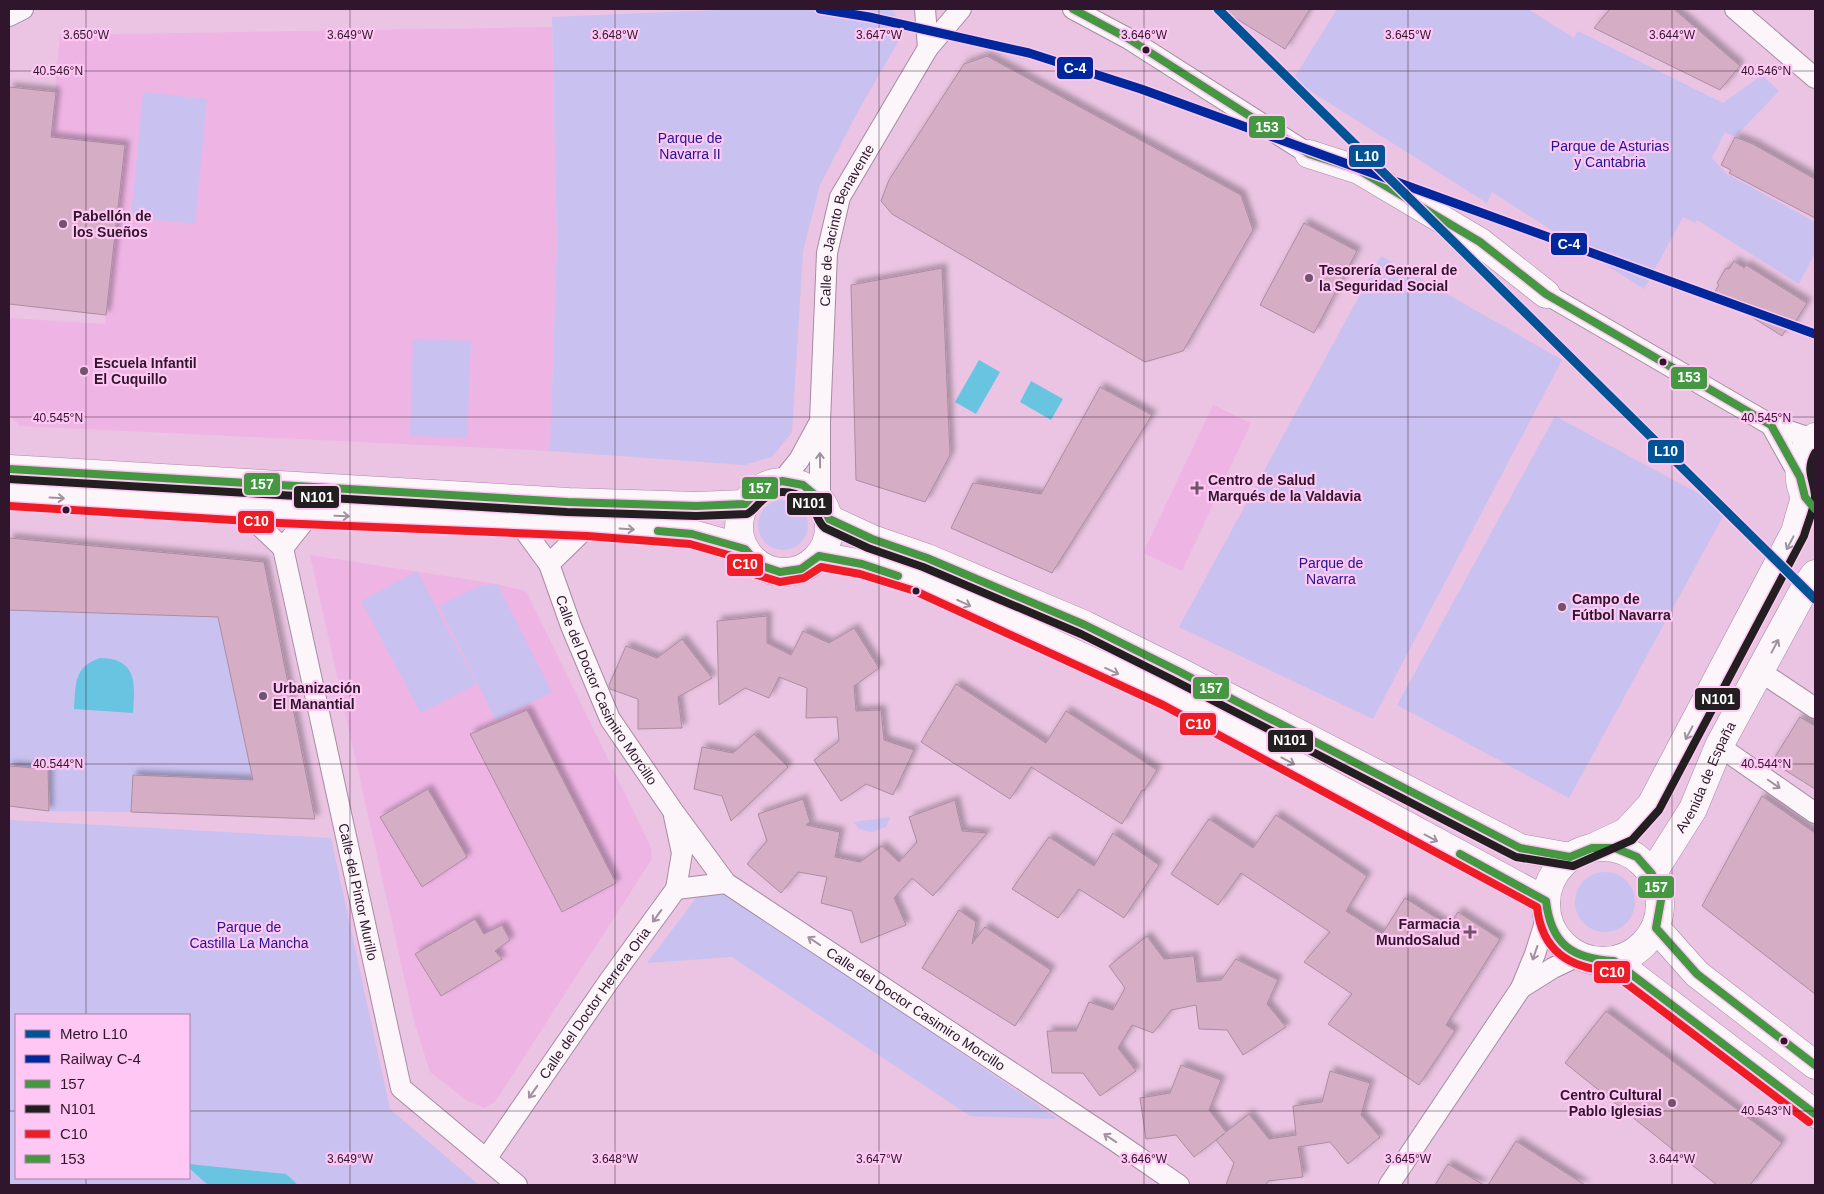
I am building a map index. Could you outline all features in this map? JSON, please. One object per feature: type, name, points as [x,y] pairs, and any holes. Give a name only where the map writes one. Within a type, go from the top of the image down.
[{"type":"main road","points":[[1309,154],[1410,219],[1546,294]]},
{"type":"main road","points":[[825,509],[828,538],[819,556],[801,569],[780,572],[759,565],[745,549],[739,534],[739,519],[745,504],[760,488],[782,481],[803,485],[825,509],[872,539],[927,558],[1085,626],[1178,671],[1520,848],[1581,852],[1615,848],[1636,857],[1652,874],[1661,900],[1656,928],[1639,950],[1614,961],[1595,961],[1578,956],[1558,940],[1546,908],[1553,876],[1581,852],[1626,832],[1651,805],[1795,532],[1807,494],[1800,463],[1814,438]]},
{"type":"main road","points":[[9,469],[568,502],[696,506],[745,504]]},
{"type":"main road","points":[[9,496],[310,514],[588,526],[692,534],[745,549]]},
{"type":"main road","points":[[819,556],[862,564],[919,582],[1167,696],[1546,908]]},
{"type":"main road","name":"Avenida de España","points":[[1652,874],[1693,809],[1719,746],[1760,672],[1812,586]]},
{"type":"main road","points":[[1656,928],[1697,974],[1815,1065]]},
{"type":"main road","points":[[1614,961],[1815,1114]]},
{"type":"street","points":[[9,16],[23,9]]},
{"type":"street","points":[[925,9],[928,48]]},
{"type":"street","name":"Calle de Jacinto Benavente","points":[[825,509],[820,421],[827,253],[840,197],[928,48],[961,9]]},
{"type":"street","points":[[1073,9],[1129,39],[1309,154]]},
{"type":"street","points":[[1734,9],[1815,78]]},
{"type":"street","points":[[1546,294],[1771,425],[1814,438]]},
{"type":"street","points":[[782,481],[799,460],[820,421]]},
{"type":"street","points":[[1771,425],[1807,494]]},
{"type":"street","points":[[243,510],[283,548],[310,514]]},
{"type":"street","name":"Calle del Doctor Casimiro Morcillo","points":[[519,523],[549,564],[571,626],[610,719],[673,811],[726,883],[1179,1185]]},
{"type":"street","points":[[549,564],[588,526]]},
{"type":"street","name":"Calle del Pintor Murillo","points":[[283,548],[401,1088],[517,1185]]},
{"type":"street","points":[[1760,672],[1815,708]]},
{"type":"street","points":[[1719,746],[1815,813]]},
{"type":"street","name":"Calle del Doctor Casimiro Morcillo","points":[[673,811],[682,853],[676,889]]},
{"type":"street","points":[[676,889],[726,883]]},
{"type":"street","name":"Calle del Doctor Herrera Oria","points":[[486,1159],[676,889]]},
{"type":"street","points":[[1388,1185],[1521,988],[1536,954],[1546,908]]},
{"type":"street","points":[[1521,988],[1553,968],[1578,956]]},
{"type":"shaded area","points":[[552,27],[557,244],[550,451],[20,426],[9,415],[9,318],[105,324],[125,145],[51,137],[60,35]]},
{"type":"shaded area","name":"Centro de Salud Marqués de la Valdavia","points":[[1213,405],[1251,423],[1182,571],[1143,553]]},
{"type":"shaded area","points":[[310,555],[497,584],[526,591],[651,847],[652,859],[495,1102],[484,1108],[466,1100],[430,1072],[414,1021]]},
{"type":"green space","name":"Parque de Navarra II","points":[[742,9],[892,9],[901,26],[898,42],[857,113],[820,185],[803,251],[792,432],[772,457],[744,465],[550,451],[557,244],[552,17]]},
{"type":"green space","name":"Parque de Asturias y Cantabria","points":[[1337,9],[1528,9],[1574,38],[1578,31],[1723,103],[1762,75],[1779,91],[1735,137],[1725,132],[1712,158],[1727,174],[1815,222],[1815,253],[1799,284],[1697,220],[1695,223],[1683,217],[1644,289],[1492,192],[1487,203],[1293,80]]},
{"type":"green space","points":[[143,92],[207,99],[195,224],[131,217]]},
{"type":"green space","name":"Parque de Navarra","points":[[1381,256],[1562,360],[1373,719],[1179,627]]},
{"type":"green space","points":[[413,339],[471,341],[467,438],[410,436]]},
{"type":"green space","name":"Campo de Fútbol Navarra","points":[[1555,416],[1727,509],[1569,798],[1397,705]]},
{"type":"green space","points":[[783,500],[797,504],[804,511],[808,525],[804,539],[797,546],[783,550],[769,546],[762,539],[758,525],[762,511],[769,504]]},
{"type":"green space","points":[[417,571],[477,684],[421,713],[361,601]]},
{"type":"green space","points":[[497,584],[552,692],[496,720],[439,606],[479,586]]},
{"type":"green space","points":[[9,610],[218,617],[253,780],[133,775],[131,812],[49,811],[48,769],[9,766]]},
{"type":"green space","points":[[890,817],[886,827],[872,832],[859,829],[854,822]]},
{"type":"green space","name":"Parque de Castilla La Mancha","points":[[9,820],[331,838],[390,1109],[479,1185],[9,1185]]},
{"type":"green space","points":[[1605,872],[1621,877],[1626,881],[1630,886],[1635,902],[1630,918],[1626,923],[1621,927],[1605,932],[1589,927],[1584,923],[1580,918],[1575,902],[1580,886],[1584,881],[1589,877]]},
{"type":"green space","points":[[709,881],[1058,1119],[970,1116],[732,957],[647,963]]},
{"type":"water","points":[[979,360],[1000,372],[976,414],[955,402]]},
{"type":"water","points":[[1031,381],[1063,399],[1051,420],[1020,402]]},
{"type":"water","points":[[100,658],[112,659],[128,668],[132,675],[133,683],[133,713],[74,709],[76,685],[80,672],[85,666]]},
{"type":"water","points":[[190,1164],[286,1174],[298,1185],[208,1185],[190,1169]]},
{"type":"building","points":[[1221,9],[1310,9],[1285,49]]},
{"type":"building","points":[[1610,9],[1674,9],[1740,66],[1720,90],[1594,28]]},
{"type":"building","points":[[987,56],[1241,195],[1253,230],[1183,351],[1145,362],[892,214],[881,201],[889,180],[964,64]]},
{"type":"building","name":"Pabellón de los Sueños","points":[[9,87],[56,92],[51,137],[125,145],[106,315],[9,304]]},
{"type":"building","points":[[1735,137],[1753,144],[1815,179],[1815,218],[1729,173],[1731,170],[1721,165]]},
{"type":"building","name":"Tesorería General de la Seguridad Social","points":[[1304,223],[1357,251],[1314,333],[1260,305]]},
{"type":"building","points":[[1734,261],[1744,268],[1746,265],[1807,303],[1790,330],[1787,328],[1782,336],[1714,293],[1719,285],[1717,283],[1726,268],[1729,269]]},
{"type":"building","points":[[942,268],[950,455],[925,502],[856,480],[851,285]]},
{"type":"building","points":[[1100,387],[1152,415],[1052,573],[951,528],[973,483],[1041,494]]},
{"type":"building","name":"Urbanización El Manantial","points":[[9,538],[264,562],[315,819],[131,812],[133,775],[253,780],[218,617],[9,610]]},
{"type":"building","points":[[767,616],[767,643],[791,655],[803,631],[829,643],[854,628],[879,668],[854,686],[856,711],[881,710],[884,740],[914,750],[893,795],[866,784],[841,801],[814,760],[839,741],[837,717],[806,718],[807,688],[779,677],[769,698],[745,688],[719,705],[717,621]]},
{"type":"building","points":[[682,639],[712,678],[678,697],[682,728],[638,729],[638,699],[610,689],[609,685],[626,646],[657,658]]},
{"type":"building","points":[[956,684],[1046,743],[1066,711],[1157,770],[1144,791],[1142,790],[1122,824],[1031,767],[1010,799],[921,742]]},
{"type":"building","points":[[527,710],[616,883],[562,912],[470,734]]},
{"type":"building","points":[[1800,717],[1815,726],[1815,789],[1772,762]]},
{"type":"building","points":[[754,734],[788,767],[731,821],[722,796],[694,789],[702,747],[733,753]]},
{"type":"building","points":[[9,766],[48,769],[49,811],[9,806]]},
{"type":"building","points":[[428,789],[467,857],[422,887],[380,817]]},
{"type":"building","points":[[1762,796],[1815,833],[1815,994],[1702,906]]},
{"type":"building","points":[[803,799],[810,822],[806,825],[840,832],[835,857],[860,862],[882,846],[899,862],[917,842],[909,817],[955,800],[962,831],[987,833],[933,896],[912,878],[894,898],[906,925],[861,943],[852,911],[821,903],[827,877],[798,872],[781,893],[747,864],[767,841],[758,814]]},
{"type":"building","points":[[1276,815],[1367,876],[1346,911],[1382,934],[1405,898],[1449,926],[1458,912],[1500,939],[1446,1025],[1455,1031],[1419,1085],[1328,1024],[1352,994],[1304,962],[1330,932],[1241,873],[1218,905],[1171,874],[1209,819],[1253,848]]},
{"type":"building","points":[[1113,833],[1159,865],[1124,918],[1079,889],[1058,918],[1012,889],[1049,837],[1094,866]]},
{"type":"building","points":[[959,910],[976,922],[972,944],[985,927],[1051,970],[1015,1026],[922,968]]},
{"type":"building","points":[[475,919],[484,934],[502,925],[510,940],[495,951],[502,959],[441,996],[415,954]]},
{"type":"building","points":[[1147,936],[1164,959],[1194,956],[1197,982],[1221,980],[1236,959],[1278,980],[1267,1004],[1286,1027],[1243,1055],[1227,1030],[1199,1029],[1196,1005],[1171,1010],[1153,1033],[1132,1025],[1118,1048],[1136,1071],[1100,1096],[1083,1073],[1052,1073],[1047,1031],[1076,1031],[1089,1002],[1113,1010],[1125,988],[1109,966]]},
{"type":"building","name":"Centro Cultural Pablo Iglesias","points":[[1606,1011],[1782,1143],[1750,1185],[1717,1185],[1565,1063]]},
{"type":"building","points":[[1181,1065],[1221,1080],[1209,1110],[1226,1132],[1249,1114],[1269,1139],[1296,1135],[1293,1106],[1322,1102],[1330,1071],[1370,1083],[1361,1115],[1380,1137],[1348,1164],[1330,1142],[1298,1147],[1303,1177],[1268,1181],[1266,1185],[1226,1185],[1234,1163],[1216,1140],[1225,1133],[1194,1157],[1176,1135],[1146,1139],[1140,1098],[1170,1093]]},
{"type":"building","points":[[1516,1141],[1585,1185],[1488,1185]]},
{"type":"building","points":[[1448,1164],[1484,1185],[1435,1185]]},
{"type":"metro line","name":"L10","points":[[1218,9],[1815,599]]},
{"type":"rail line","name":"C-4","points":[[820,9],[869,17],[1029,53],[1141,89],[1815,334]]},
{"type":"transit line","name":"153","points":[[1073,9],[1129,39],[1309,154],[1359,170],[1480,242],[1546,294],[1771,425],[1800,477],[1805,497],[1815,509]]},
{"type":"transit line","name":"N101","points":[[9,479],[567,512],[696,516],[747,514],[771,495],[783,492],[795,494],[811,505],[820,523],[825,528],[868,548],[923,567],[1081,634],[1516,857],[1573,866],[1632,840],[1659,810],[1804,536],[1815,500],[1810,470],[1815,453]]},
{"type":"transit line","name":"157","points":[[9,469],[568,502],[696,506],[745,504],[760,488],[782,481],[803,485],[820,499],[829,519],[872,539],[927,558],[1085,625],[1520,848],[1570,857],[1592,848],[1615,848],[1637,857],[1652,874],[1661,900],[1656,928],[1697,974],[1815,1065]]},
{"type":"transit line","name":"C10","points":[[9,506],[278,523],[587,536],[690,544],[739,558],[754,574],[780,582],[804,578],[821,567],[860,574],[915,591],[1163,705],[1537,907],[1545,935],[1551,946],[1560,954],[1582,966],[1610,971],[1809,1122]]},
{"type":"transit line","name":"157","points":[[658,531],[692,534],[745,549],[759,565],[780,572],[801,569],[819,556],[862,564],[898,576]]},
{"type":"transit line","name":"157","points":[[1460,854],[1546,901],[1553,928],[1566,946],[1586,957],[1614,961],[1815,1114]]},
{"type":"place","name":"Pabellón de los Sueños","points":[[63,224]]},
{"type":"place","name":"Tesorería General de la Seguridad Social","points":[[1309,278]]},
{"type":"place","name":"Escuela Infantil El Cuquillo","points":[[84,371]]},
{"type":"place","name":"Centro de Salud Marqués de la Valdavia","points":[[1197,488]]},
{"type":"place","name":"Campo de Fútbol Navarra","points":[[1562,607]]},
{"type":"place","name":"Urbanización El Manantial","points":[[263,696]]},
{"type":"place","name":"Farmacia MundoSalud","points":[[1470,932]]},
{"type":"place","name":"Centro Cultural Pablo Iglesias","points":[[1672,1103]]}]
